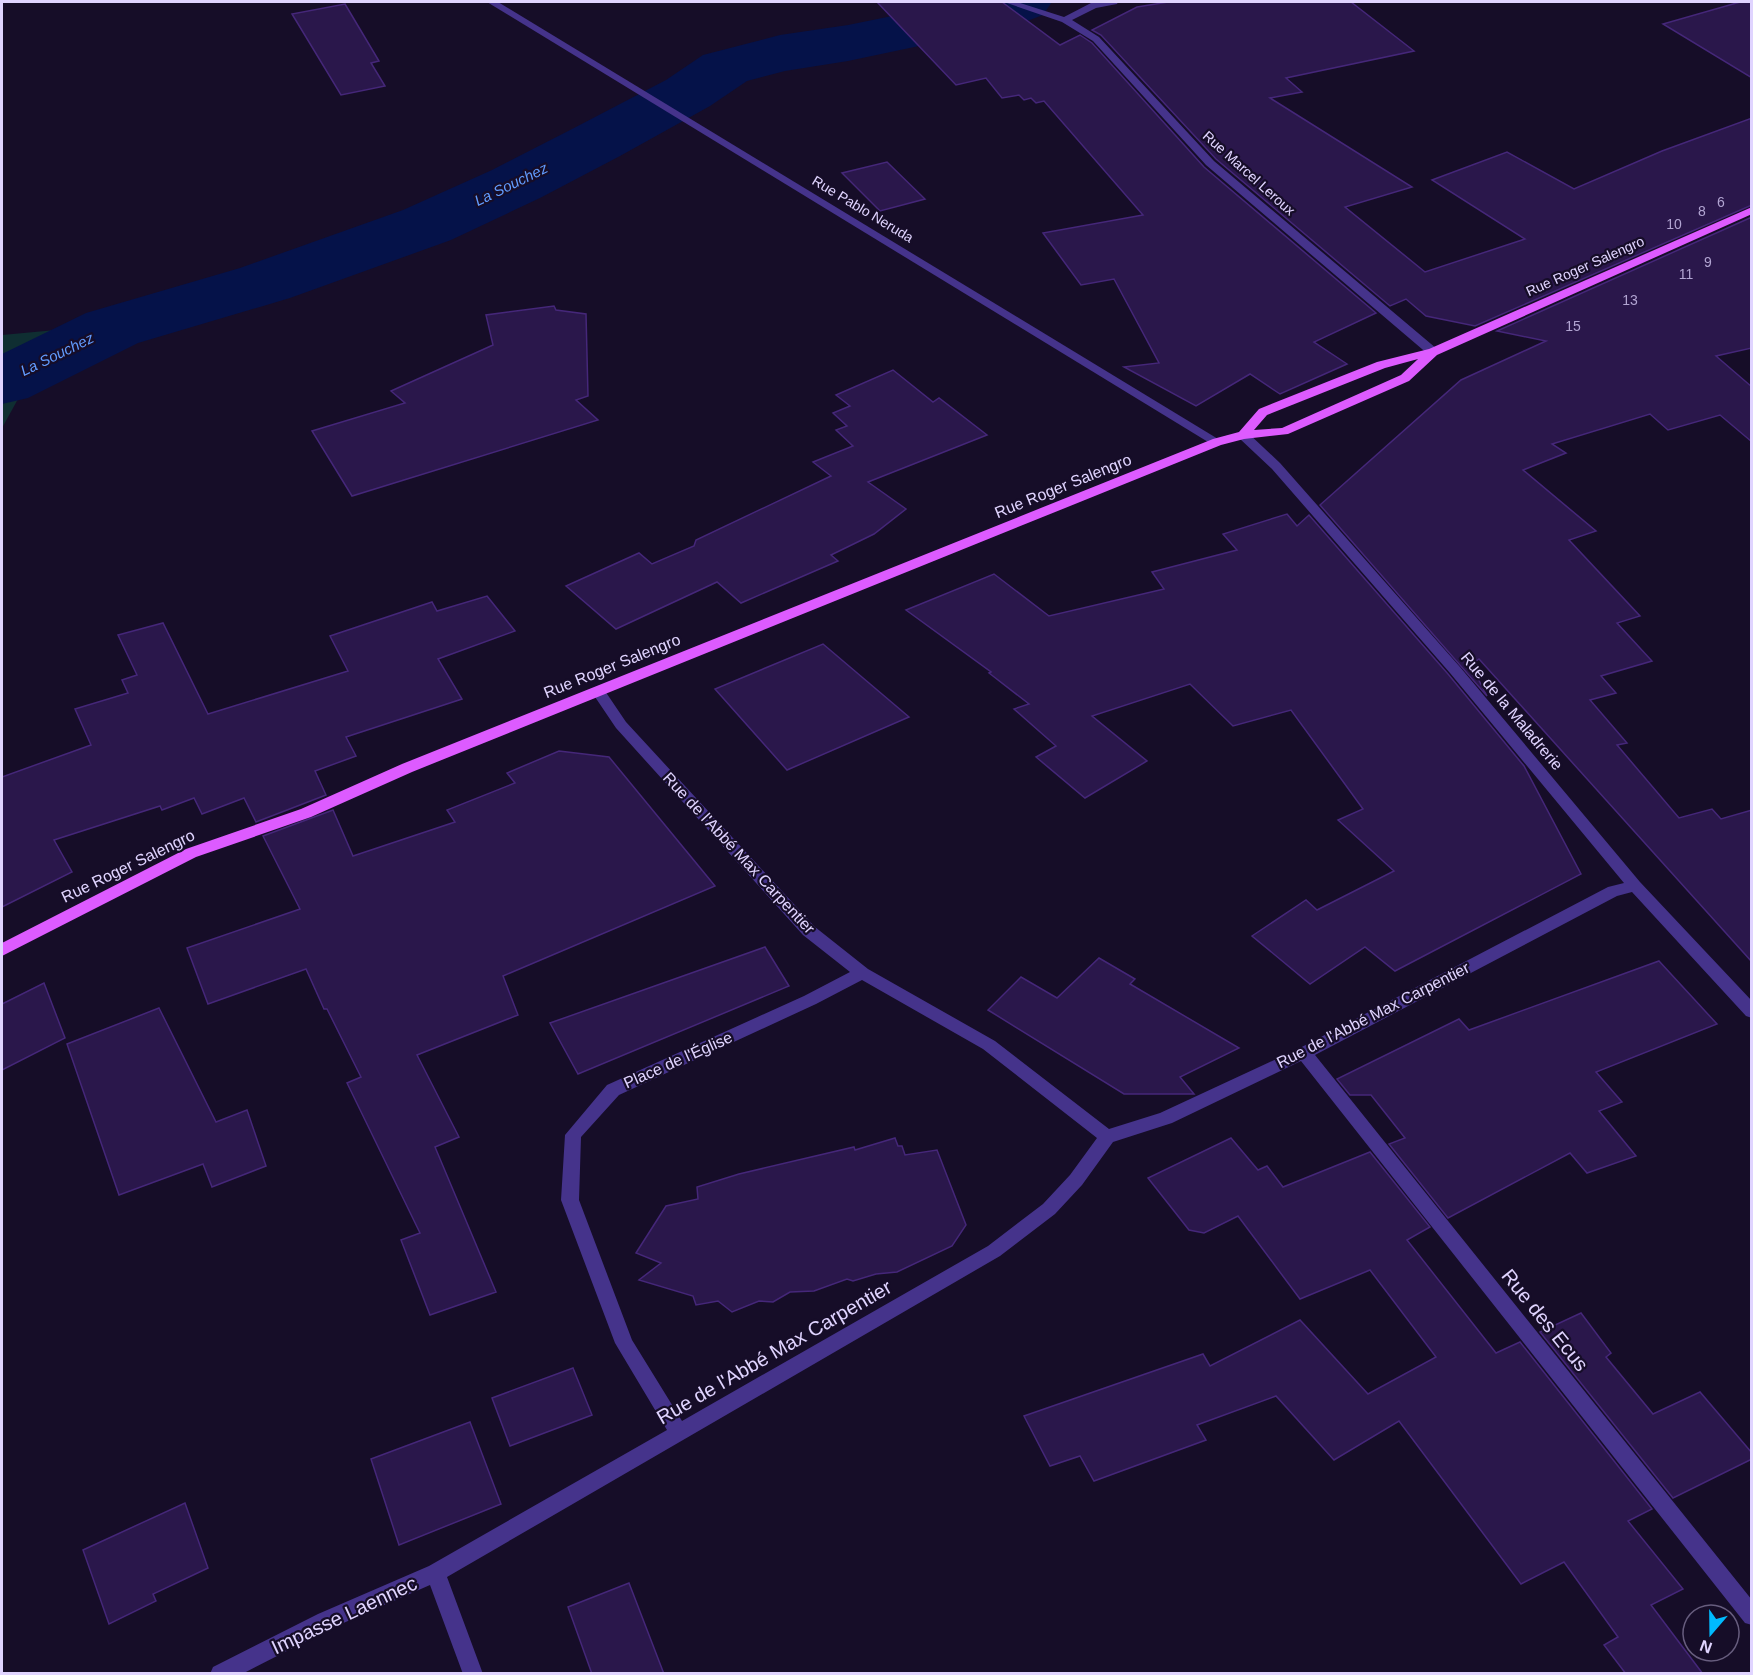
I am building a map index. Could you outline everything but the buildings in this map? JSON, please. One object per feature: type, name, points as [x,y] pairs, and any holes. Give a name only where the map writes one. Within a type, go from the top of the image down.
[{"type":"main road","name":"Rue Roger Salengro","points":[[1243,435],[1263,412],[1381,365],[1433,352],[1752,210]]},
{"type":"main road","name":"Rue Roger Salengro","points":[[2,950],[191,853],[306,813],[406,768],[1217,442],[1243,435],[1284,431],[1405,378],[1433,352]]},
{"type":"street","name":"Rue Pablo Neruda","points":[[492,2],[1217,442]]},
{"type":"street","name":"Rue Marcel Leroux","points":[[1009,2],[1065,20],[1096,39],[1210,163],[1433,352]]},
{"type":"street","points":[[1065,20],[1094,5],[1114,2]]},
{"type":"street","name":"Rue de la Maladrerie","points":[[1243,435],[1276,466],[1448,661],[1635,886],[1752,1012]]},
{"type":"street","name":"Rue de l'Abbé Max Carpentier","points":[[598,691],[621,725],[809,931],[862,973],[989,1045],[1107,1137]]},
{"type":"street","name":"Rue de l'Abbé Max Carpentier","points":[[436,1573],[994,1251],[1049,1209],[1076,1180],[1107,1137],[1166,1118],[1304,1053],[1613,891],[1635,886]]},
{"type":"street","name":"Place de l'Église","points":[[679,1433],[624,1343],[570,1200],[573,1135],[613,1089],[810,1000],[862,973]]},
{"type":"street","name":"Rue des Ecus","points":[[1304,1053],[1752,1616]]},
{"type":"street","points":[[436,1573],[473,1674]]},
{"type":"street","name":"Impasse Laennec","points":[[220,1674],[325,1621],[436,1573]]},
{"type":"green space","points":[[56,330],[2,428],[2,335]]},
{"type":"waterway","name":"La Souchez","points":[[2,382],[112,328],[265,283],[427,225],[516,184],[597,142],[688,93],[725,68],[780,53],[848,43],[993,13],[1022,2]]}]
